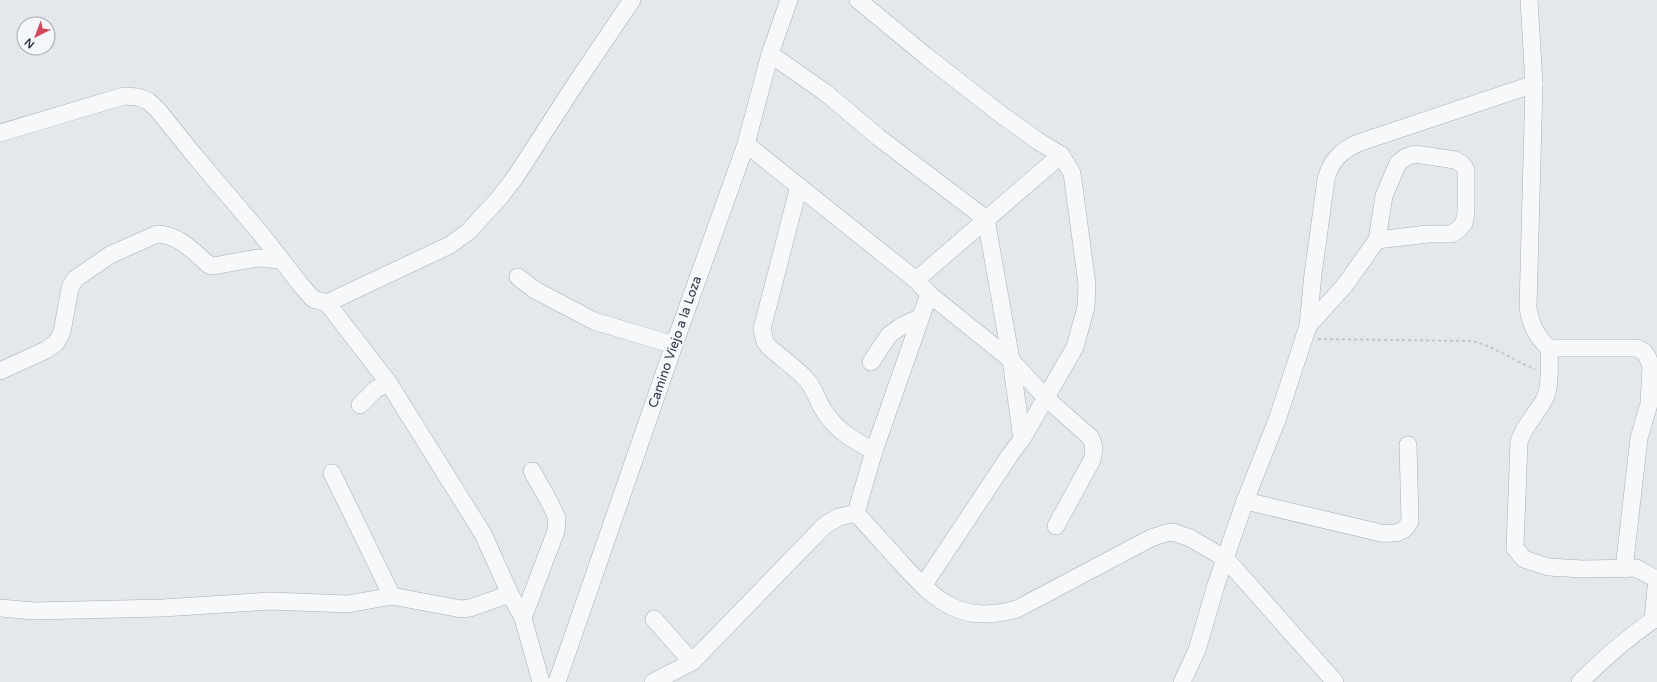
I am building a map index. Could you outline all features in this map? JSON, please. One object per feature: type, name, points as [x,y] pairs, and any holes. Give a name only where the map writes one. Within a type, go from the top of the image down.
[{"type":"street","points":[[327,304],[450,245],[469,231],[500,197],[516,176],[632,0]]},
{"type":"street","name":"Camino Viejo a la Loza","points":[[557,682],[674,345],[746,144],[770,54],[789,0]]},
{"type":"street","points":[[858,0],[926,56],[1003,116],[1038,141],[1061,155],[1072,173],[1087,284],[1086,308],[1075,347],[1022,439],[923,586]]},
{"type":"street","points":[[1529,0],[1534,84],[1528,308],[1536,334],[1549,348],[1546,397],[1525,426],[1519,442],[1515,548],[1524,559],[1548,567],[1570,569],[1636,568],[1657,579],[1655,620],[1628,637],[1580,682]]},
{"type":"street","points":[[770,54],[826,93],[878,137],[986,219],[1011,360],[1022,439]]},
{"type":"street","points":[[1182,682],[1197,650],[1216,585],[1245,501],[1277,420],[1306,332],[1326,180],[1329,169],[1340,153],[1347,148],[1376,136],[1534,84]]},
{"type":"street","points":[[0,133],[124,96],[138,97],[148,101],[156,109],[261,234],[309,295],[318,301],[327,304],[388,382],[483,534],[510,594],[523,618],[540,682]]},
{"type":"street","points":[[746,144],[916,280],[929,294],[1011,360],[1046,398],[1090,437],[1094,443],[1092,460],[1056,526]]},
{"type":"street","points":[[1306,332],[1345,285],[1377,240],[1384,196],[1398,163],[1406,157],[1415,154],[1455,160],[1462,164],[1466,170],[1466,213],[1464,223],[1458,230],[1451,234],[1428,234],[1377,240]]},
{"type":"street","points":[[916,280],[1061,155]]},
{"type":"street","points":[[800,186],[762,329],[765,342],[812,386],[824,411],[837,428],[846,436],[874,451]]},
{"type":"street","points":[[0,371],[46,350],[56,343],[62,332],[70,288],[75,279],[110,255],[157,234],[163,234],[177,239],[209,265],[213,266],[258,258],[280,260]]},
{"type":"street","points":[[518,277],[547,297],[594,321],[674,345]]},
{"type":"street","points":[[856,513],[874,451],[929,294]]},
{"type":"street","points":[[872,362],[889,335],[900,327],[921,317]]},
{"type":"street","points":[[1549,348],[1636,348],[1644,352],[1651,366],[1649,404],[1639,438],[1624,568]]},
{"type":"street","points":[[360,405],[376,390],[388,382]]},
{"type":"street","points":[[1245,501],[1381,533],[1400,533],[1407,528],[1410,521],[1408,445]]},
{"type":"street","points":[[523,618],[556,531],[556,518],[550,503],[532,471]]},
{"type":"street","points":[[332,473],[392,596]]},
{"type":"street","points":[[856,513],[923,586],[939,600],[971,613],[987,615],[1000,614],[1016,609],[1151,538],[1166,532],[1174,532],[1190,538],[1226,559],[1335,682]]},
{"type":"street","points":[[659,681],[692,662],[825,525],[839,516],[856,513]]},
{"type":"street","points":[[0,608],[34,611],[163,608],[270,601],[348,604],[392,596],[466,609],[510,594]]},
{"type":"street","points":[[654,619],[692,662]]},
{"type":"path","points":[[1306,332],[1472,340],[1486,344],[1520,363],[1548,374]]}]
